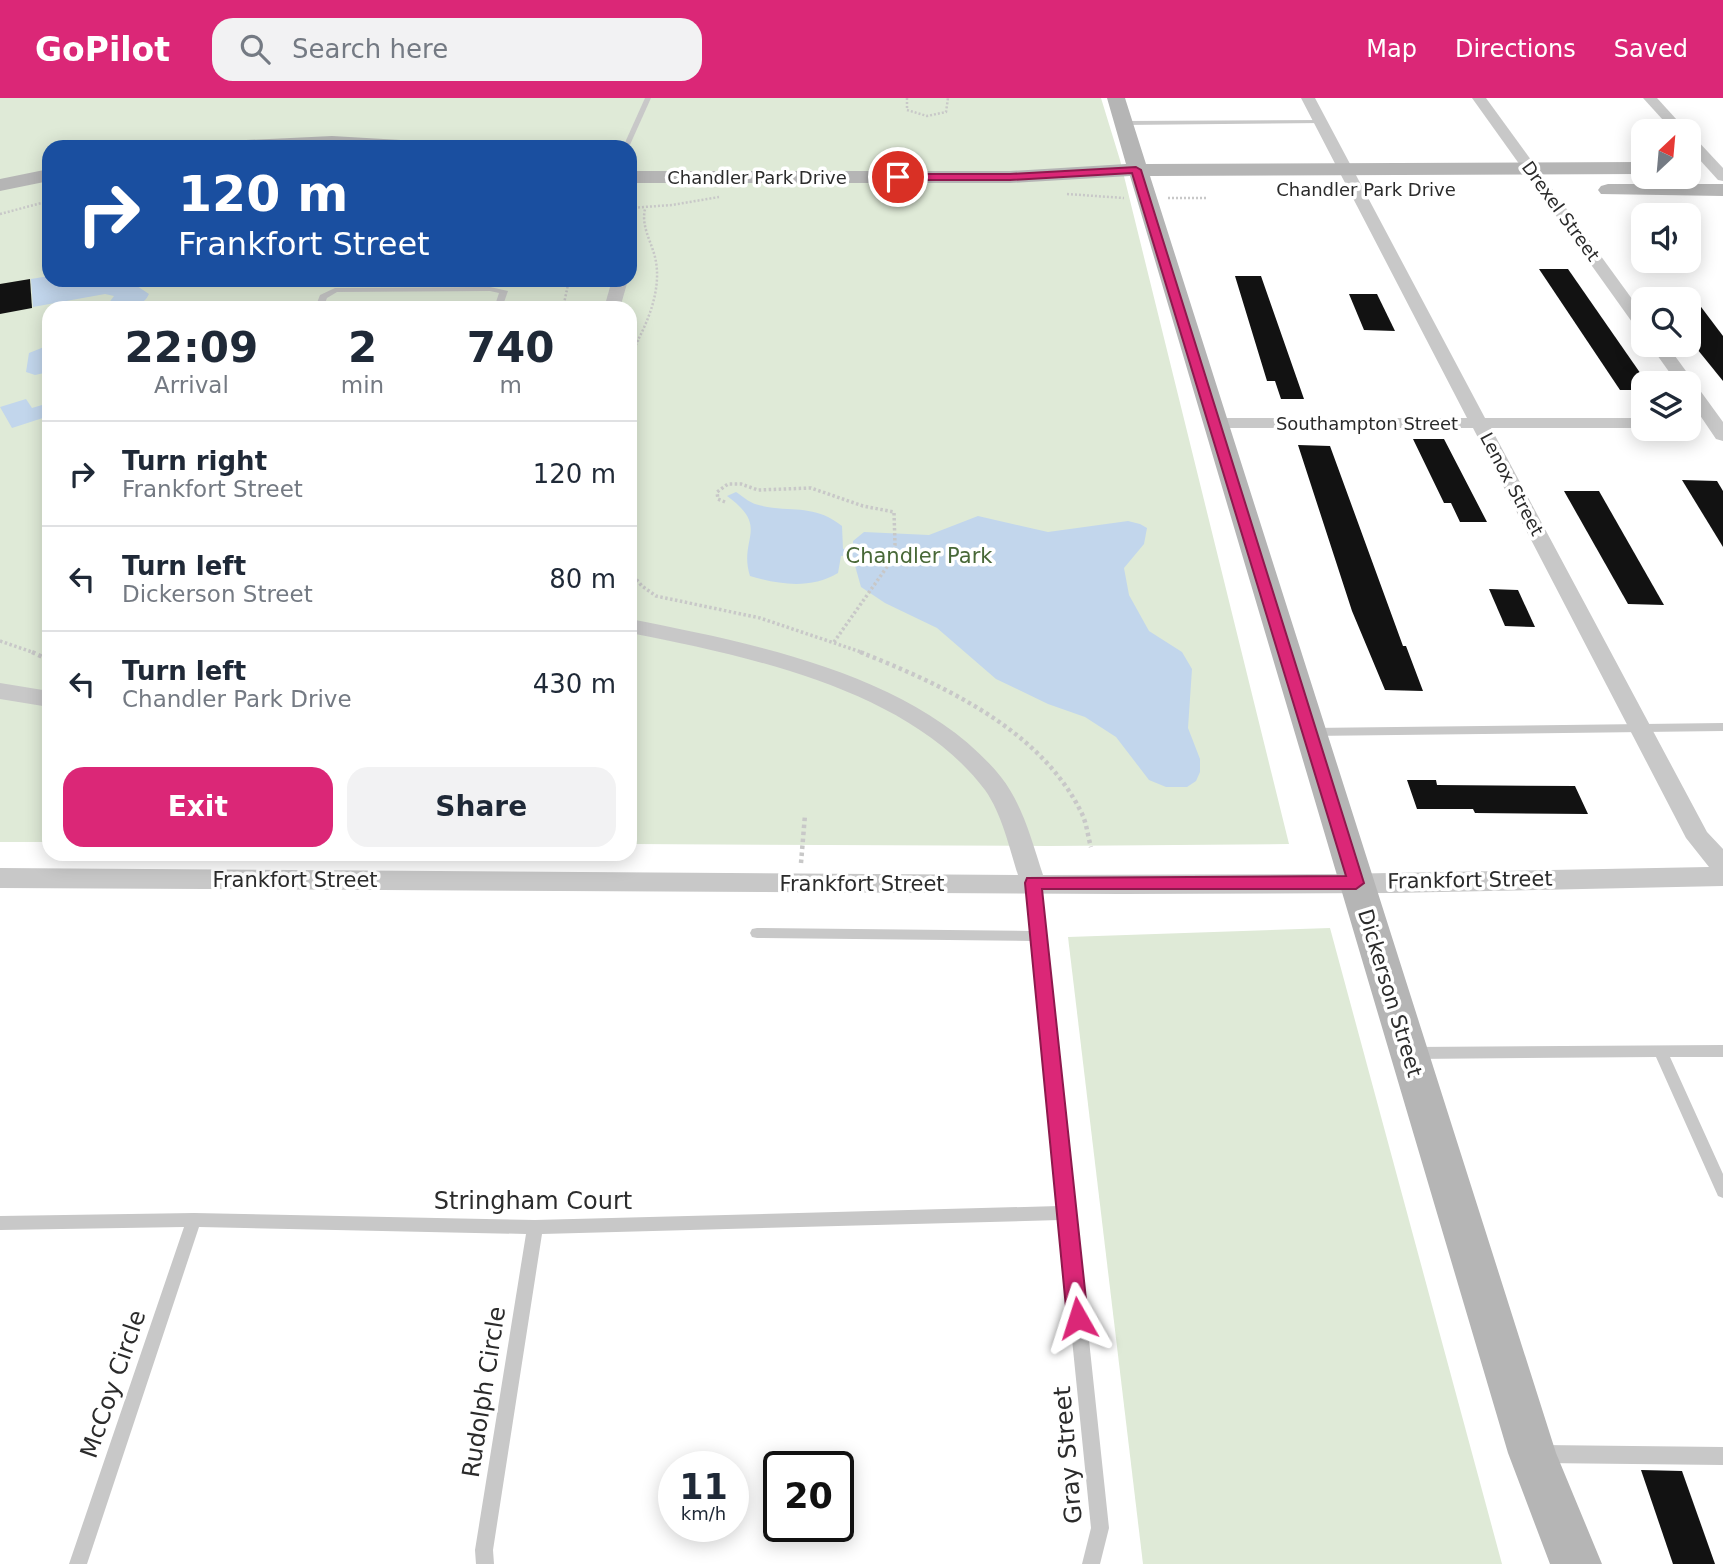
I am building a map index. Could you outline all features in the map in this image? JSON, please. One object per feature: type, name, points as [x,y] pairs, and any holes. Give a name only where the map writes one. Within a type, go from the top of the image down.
[{"type":"street","name":"Dickerson Street","points":[[1116,98],[1532,1453],[1576,1564]]},
{"type":"street","name":"Lenox Street","points":[[1308,98],[1698,838],[1723,865]]},
{"type":"street","name":"Drexel Street","points":[[1479,98],[1631,308]]},
{"type":"street","points":[[1650,98],[1669,119]]},
{"type":"street","points":[[1701,153],[1720,171]]},
{"type":"street","name":"Chandler Park Drive","points":[[1139,179],[1345,167],[1631,168]]},
{"type":"street","points":[[1701,169],[1720,171]]},
{"type":"street","points":[[0,185],[42,176]]},
{"type":"street","name":"Chandler Park Drive","points":[[637,177],[1010,177],[1139,179],[1356,189],[1451,189]]},
{"type":"street","points":[[637,183],[675,177]]},
{"type":"street","points":[[1518,190],[1723,190]]},
{"type":"street","points":[[1701,403],[1720,427]]},
{"type":"street","name":"Southampton Street","points":[[1216,423],[1631,424]]},
{"type":"street","points":[[1701,425],[1720,427]]},
{"type":"street","points":[[637,627],[718,644],[772,659],[852,688],[908,712],[934,727],[957,744],[994,785],[1014,828],[1033,883]]},
{"type":"street","points":[[0,691],[42,698]]},
{"type":"street","name":"Frankfort Street","points":[[0,878],[824,885],[1356,883],[1723,876]]},
{"type":"lane","points":[[629,140],[648,98]]},
{"type":"lane","points":[[1123,123],[1321,122]]},
{"type":"lane","points":[[322,301],[323,297],[335,290],[490,289],[504,291],[500,301]]},
{"type":"lane","points":[[1310,732],[1723,727]]},
{"type":"lane","name":"Gray Street","points":[[1033,883],[1100,1528],[1091,1564]]},
{"type":"lane","points":[[757,933],[1039,936]]},
{"type":"lane","points":[[1409,1053],[1723,1051]]},
{"type":"lane","points":[[1661,1052],[1723,1191]]},
{"type":"lane","name":"Stringham Court","points":[[0,1223],[194,1220],[535,1227],[1067,1213]]},
{"type":"lane","name":"McCoy Circle","points":[[78,1564],[194,1220]]},
{"type":"lane","name":"Rudolph Circle","points":[[485,1564],[484,1550],[535,1227]]},
{"type":"lane","points":[[1532,1453],[1723,1456]]},
{"type":"path","points":[[907,98],[907,110],[928,116],[946,112],[948,98]]},
{"type":"path","points":[[0,214],[42,203]]},
{"type":"path","points":[[637,340],[646,323],[658,278],[653,246],[644,221],[646,208]]},
{"type":"path","points":[[725,502],[718,499],[717,492],[729,484],[741,484],[758,490],[818,490],[863,506],[890,510],[895,518],[895,534],[889,564],[834,642]]},
{"type":"path","points":[[0,641],[20,646],[42,657]]},
{"type":"path","points":[[800,864],[805,815]]},
{"type":"green space","name":"Chandler Park","points":[[0,98],[1101,98],[1120,160],[1289,844],[637,844],[637,301],[42,301],[42,842],[0,842]]},
{"type":"green space","points":[[1330,928],[1502,1564],[1143,1564],[1068,937]]},
{"type":"water","points":[[42,277],[42,287],[138,287],[149,294],[144,301],[110,301],[114,296],[105,294],[66,301],[42,301],[42,305],[33,307],[31,279]]},
{"type":"water","points":[[42,348],[42,374],[35,375],[26,372],[29,353]]},
{"type":"water","points":[[26,399],[32,408],[42,405],[42,418],[12,428],[0,407]]},
{"type":"water","points":[[736,492],[755,504],[810,511],[831,519],[842,526],[843,549],[853,548],[853,541],[864,532],[929,535],[978,516],[1048,532],[1128,521],[1147,528],[1144,544],[1124,568],[1129,595],[1149,631],[1182,652],[1192,669],[1188,728],[1200,759],[1200,772],[1196,781],[1187,787],[1166,787],[1149,780],[1116,737],[1085,717],[1048,704],[996,679],[937,628],[885,603],[861,587],[852,555],[841,556],[838,573],[817,581],[795,584],[750,576],[747,563],[750,525],[740,507],[727,496]]},
{"type":"building","points":[[1539,269],[1568,269],[1639,371],[1631,371],[1631,390],[1620,390]]},
{"type":"building","points":[[1235,276],[1261,276],[1304,399],[1281,399],[1275,381],[1267,381]]},
{"type":"building","points":[[30,279],[32,308],[0,314],[0,284]]},
{"type":"building","points":[[1349,294],[1377,294],[1395,331],[1364,330]]},
{"type":"building","points":[[1701,307],[1723,336],[1723,381],[1701,354]]},
{"type":"building","points":[[1413,439],[1444,439],[1487,522],[1460,522],[1451,503],[1444,503]]},
{"type":"building","points":[[1298,445],[1330,446],[1403,646],[1406,646],[1423,691],[1385,690],[1352,611]]},
{"type":"building","points":[[1682,480],[1717,481],[1723,491],[1723,547]]},
{"type":"building","points":[[1564,491],[1599,491],[1664,605],[1628,604]]},
{"type":"building","points":[[1489,589],[1518,590],[1535,627],[1505,626]]},
{"type":"building","points":[[1407,780],[1436,780],[1437,785],[1575,786],[1588,814],[1475,813],[1473,809],[1417,809]]},
{"type":"building","points":[[1641,1470],[1682,1471],[1715,1564],[1673,1564]]},
{"type":"route","points":[[898,177],[1010,177],[1136,170],[1356,883],[1033,883],[1078,1318]]}]
